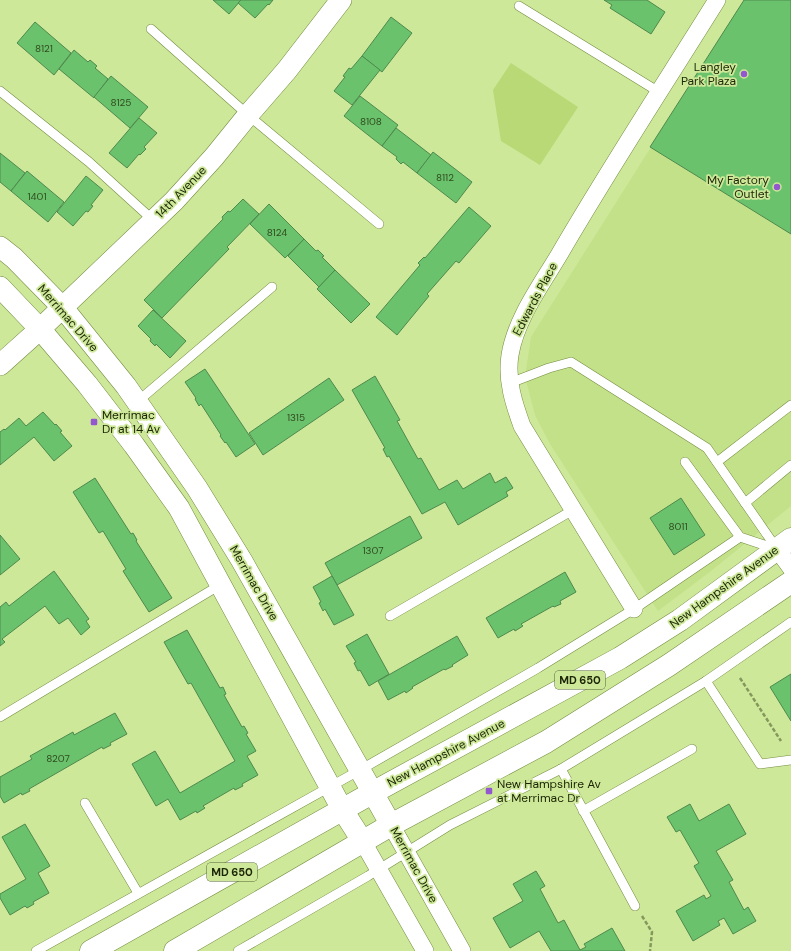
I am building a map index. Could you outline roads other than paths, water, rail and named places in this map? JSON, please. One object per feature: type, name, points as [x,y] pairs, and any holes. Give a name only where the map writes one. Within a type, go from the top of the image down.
[{"type":"main road","name":"New Hampshire Avenue","points":[[91,951],[372,793],[620,658],[680,620],[784,544]]},
{"type":"main road","name":"MD 650","points":[[175,951],[391,825],[546,742],[669,665],[791,582]]},
{"type":"street","name":"14th Avenue","points":[[0,365],[40,329],[174,201],[214,157],[287,70],[341,0]]},
{"type":"street","name":"Edwards Place","points":[[634,609],[522,426],[514,403],[510,383],[510,356],[518,326],[580,217],[716,0]]},
{"type":"street","name":"Merrimac Drive","points":[[0,247],[14,258],[62,308],[137,402],[201,494],[242,561],[462,951]]},
{"type":"street","points":[[0,287],[40,329],[87,384],[134,445],[179,508],[342,810],[379,869],[425,951]]},
{"type":"street","points":[[784,544],[791,568]]},
{"type":"lane","points":[[519,6],[659,92]]},
{"type":"lane","points":[[151,29],[248,115],[379,224]]},
{"type":"lane","points":[[0,91],[89,162],[154,220]]},
{"type":"lane","points":[[137,402],[272,287]]},
{"type":"lane","points":[[510,383],[549,368],[571,362],[707,448],[745,503],[784,544]]},
{"type":"lane","points":[[717,462],[791,405]]},
{"type":"lane","points":[[685,462],[740,537]]},
{"type":"lane","points":[[745,503],[791,465]]},
{"type":"lane","points":[[390,616],[573,510]]},
{"type":"lane","points":[[36,951],[360,770],[538,668],[634,609],[740,537],[784,544]]},
{"type":"lane","points":[[0,717],[220,585]]},
{"type":"lane","points":[[238,951],[379,869],[450,825],[561,769],[706,681],[791,622]]},
{"type":"lane","points":[[706,681],[760,764],[791,760]]},
{"type":"lane","points":[[584,811],[692,749]]},
{"type":"lane","points":[[561,769],[636,906]]},
{"type":"lane","points":[[84,803],[138,893]]},
{"type":"place","name":"Langley Park Plaza","points":[[744,74]]},
{"type":"place","name":"My Factory Outlet","points":[[777,187]]},
{"type":"place","name":"Merrimac Dr at 14 Av","points":[[94,422]]},
{"type":"place","name":"New Hampshire Av at Merrimac Dr","points":[[489,791]]}]
